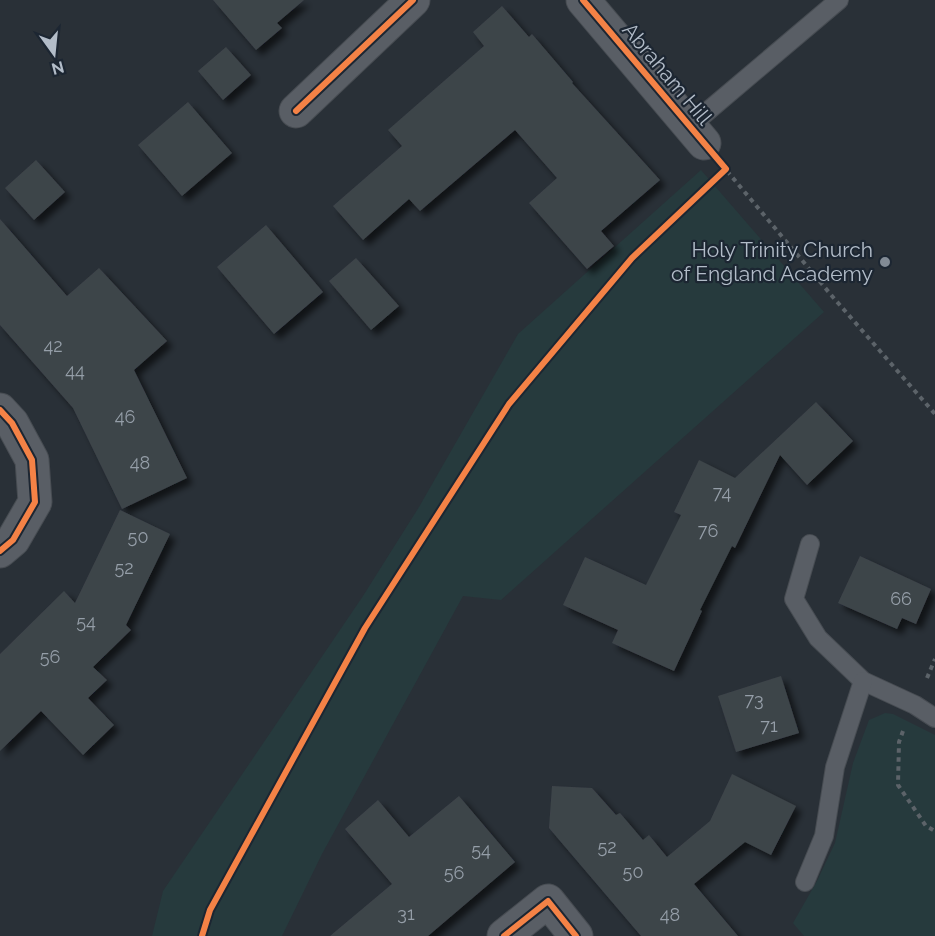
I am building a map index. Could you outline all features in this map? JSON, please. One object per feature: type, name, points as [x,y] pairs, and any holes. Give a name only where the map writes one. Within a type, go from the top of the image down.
[{"type":"street","points":[[296,111],[413,0]]},
{"type":"street","name":"Abraham Hill","points":[[583,0],[697,135]]},
{"type":"street","points":[[0,410],[12,423],[32,460],[35,502],[13,540],[0,551]]},
{"type":"street","points":[[504,936],[548,901],[576,936]]},
{"type":"lane","points":[[697,135],[839,0]]},
{"type":"lane","points":[[810,544],[794,599],[818,638],[863,681],[915,705],[935,718]]},
{"type":"lane","points":[[804,882],[824,836],[834,767],[863,681]]},
{"type":"path","points":[[719,176],[726,169],[935,414]]},
{"type":"path","points":[[935,659],[899,742],[898,785],[927,826],[935,831]]},
{"type":"green space","points":[[701,170],[824,312],[501,600],[463,596],[322,854],[282,936],[152,936],[163,891],[363,596],[419,507],[518,334]]},
{"type":"green space","points":[[885,713],[893,714],[935,735],[935,936],[804,936],[793,923],[835,843],[853,763],[869,720]]},
{"type":"building","points":[[213,0],[304,0],[277,23],[282,28],[256,50]]},
{"type":"building","points":[[502,6],[529,37],[532,34],[572,83],[660,180],[601,231],[614,246],[587,269],[529,203],[557,178],[515,130],[420,211],[409,199],[363,240],[333,206],[402,146],[388,130],[484,46],[473,32]]},
{"type":"building","points":[[226,47],[251,75],[223,100],[198,71]]},
{"type":"building","points":[[188,102],[232,153],[182,196],[138,145]]},
{"type":"building","points":[[36,160],[65,192],[34,220],[5,188]]},
{"type":"building","points":[[0,219],[67,296],[99,268],[167,341],[134,370],[187,478],[122,509],[73,408],[0,325]]},
{"type":"building","points":[[266,225],[323,292],[274,334],[217,267]]},
{"type":"building","points":[[356,258],[399,306],[371,330],[329,281]]},
{"type":"building","points":[[816,402],[853,441],[807,485],[780,455],[735,548],[732,546],[700,610],[702,611],[674,671],[612,643],[618,630],[563,605],[585,557],[646,585],[681,515],[674,512],[699,460],[735,478]]},
{"type":"building","points":[[120,510],[170,534],[126,625],[131,630],[93,667],[107,680],[88,698],[114,725],[83,755],[41,711],[0,751],[0,654],[64,591],[75,603]]},
{"type":"building","points":[[860,556],[931,589],[916,624],[902,618],[897,629],[838,603]]},
{"type":"building","points":[[781,676],[799,733],[736,752],[718,696]]},
{"type":"building","points":[[732,774],[796,806],[771,855],[745,842],[694,884],[738,936],[641,936],[549,828],[552,786],[592,788],[616,815],[620,813],[643,840],[649,835],[667,857],[710,821]]},
{"type":"building","points":[[459,796],[515,862],[428,936],[330,936],[392,884],[345,829],[378,800],[409,837]]},
{"type":"cycle path","points":[[296,111],[413,0]]},
{"type":"cycle path","points":[[202,936],[210,910],[365,628],[509,404],[632,258],[726,169],[583,0]]},
{"type":"cycle path","points":[[0,410],[12,423],[32,460],[35,502],[13,540],[0,551]]},
{"type":"cycle path","points":[[504,936],[548,901],[576,936]]},
{"type":"place","name":"Holy Trinity Church of England Academy","points":[[885,262]]}]
